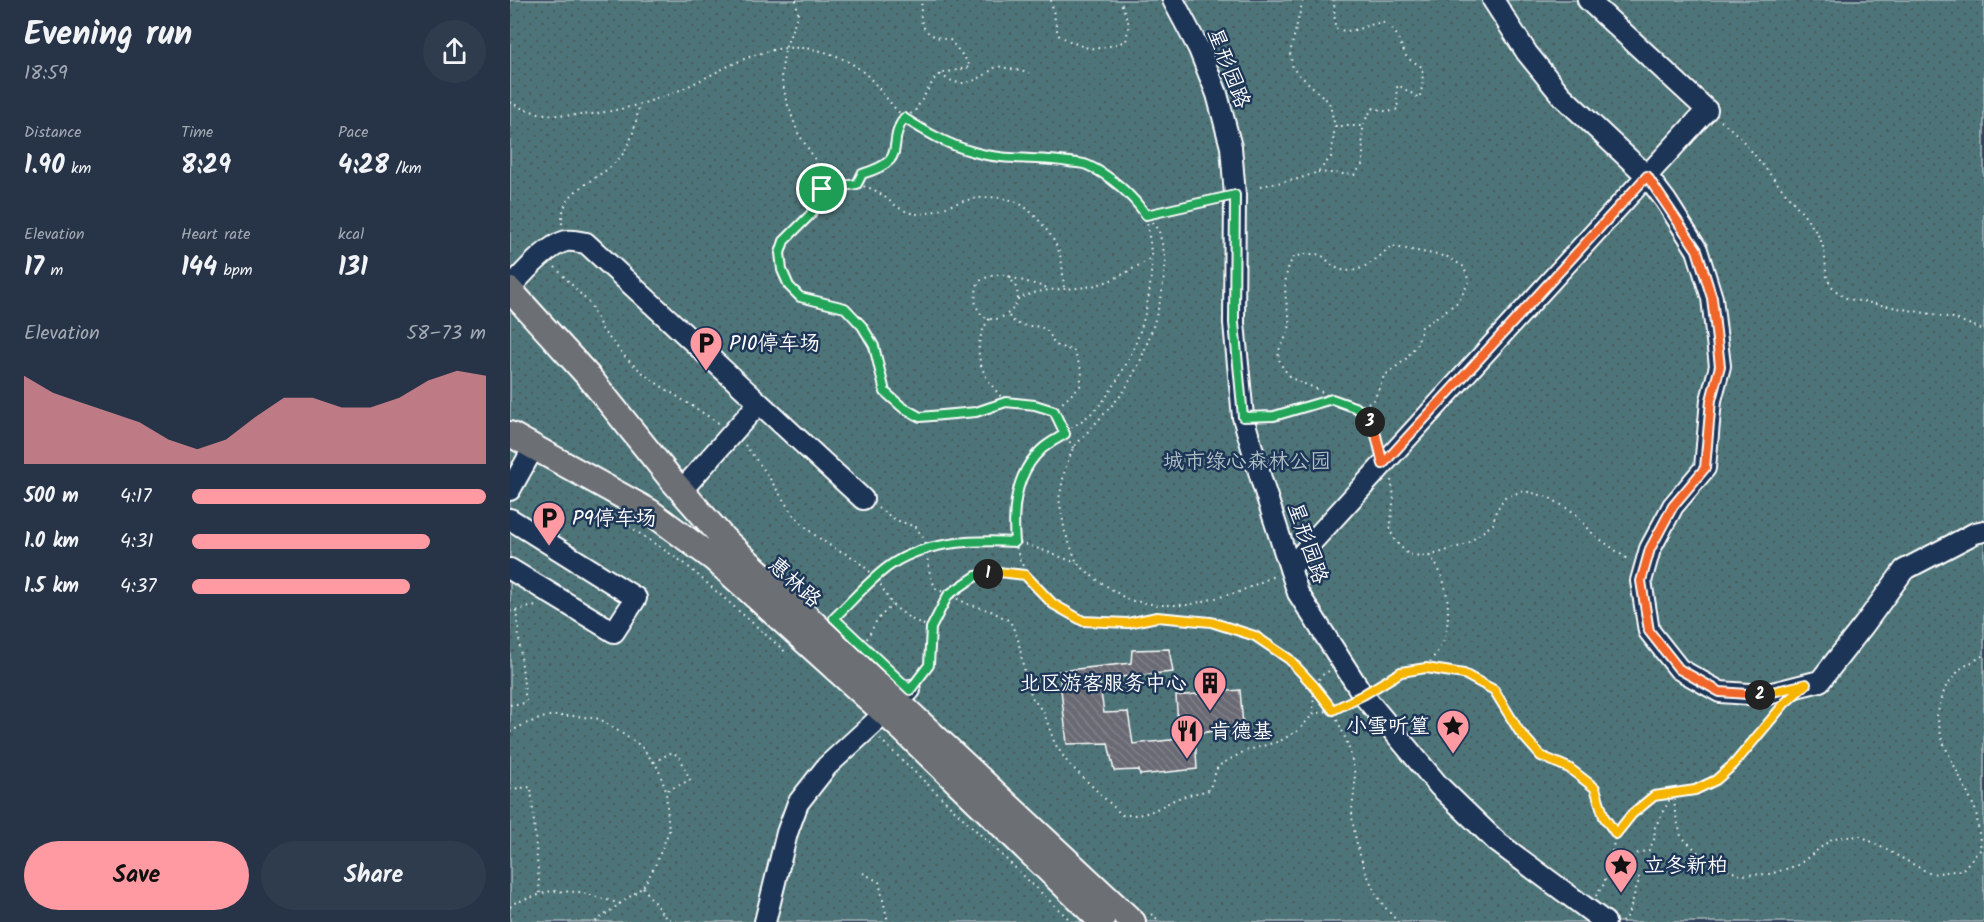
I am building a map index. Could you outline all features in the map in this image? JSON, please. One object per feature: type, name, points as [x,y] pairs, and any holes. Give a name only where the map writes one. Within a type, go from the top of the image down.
[{"type":"main road","name":"惠林路","points":[[510,289],[589,377],[681,491],[723,538],[1102,922]]},
{"type":"main road","name":"惠林路","points":[[510,434],[649,511],[714,560],[1142,918]]},
{"type":"street","name":"星形园路","points":[[1173,0],[1199,49],[1217,94],[1230,147],[1235,195],[1234,323],[1243,417],[1298,593],[1363,695],[1439,786],[1497,842],[1605,922]]},
{"type":"street","points":[[1493,0],[1527,53],[1561,95],[1647,176],[1697,250],[1712,298],[1720,366],[1711,400],[1705,468],[1673,506],[1650,549],[1641,581],[1649,631],[1679,669],[1720,692],[1764,695],[1820,681],[1904,570],[1975,533],[1984,531]]},
{"type":"street","points":[[1290,569],[1383,464],[1707,111],[1588,0]]},
{"type":"street","points":[[510,289],[520,276],[555,246],[569,240],[586,243],[863,499]]},
{"type":"street","points":[[681,491],[759,403]]},
{"type":"street","points":[[510,490],[534,447]]},
{"type":"street","points":[[510,519],[636,598],[614,632],[510,569]]},
{"type":"street","points":[[765,922],[787,833],[798,803],[826,766],[891,708]]},
{"type":"path","points":[[796,0],[798,14],[785,49],[781,75],[786,100],[798,133],[813,156],[820,173],[822,189],[811,214],[784,241],[780,253],[782,270],[789,286],[800,297],[845,308],[851,314],[862,326],[874,346],[885,392],[911,412],[920,417],[945,416],[976,412],[1006,402],[1035,405],[1054,411],[1073,448]]},
{"type":"path","points":[[857,184],[862,174],[887,163],[895,154],[898,126],[904,118],[915,111],[935,78],[940,74],[970,67],[950,40],[934,38],[924,27],[920,14],[922,0]]},
{"type":"path","points":[[1051,0],[1058,35],[1079,46],[1100,50],[1126,41],[1129,24],[1120,0]]},
{"type":"path","points":[[1303,0],[1290,53],[1293,69],[1329,102],[1335,126],[1331,157],[1318,172]]},
{"type":"path","points":[[1261,186],[1298,179],[1318,172],[1354,175],[1363,164],[1362,126],[1367,115],[1374,108],[1388,112],[1398,110],[1395,90],[1398,85],[1419,98],[1422,67],[1407,58],[1396,34],[1387,22],[1375,22],[1352,32],[1335,28],[1334,0]]},
{"type":"path","points":[[510,102],[521,109],[573,116],[639,106],[679,91],[743,59],[773,49],[814,49],[837,56],[860,69],[904,118],[934,137],[975,153],[1086,164],[1135,200],[1158,231],[1166,261],[1161,299],[1140,362],[1123,393],[1073,448],[1065,469],[1059,499],[1065,532],[1077,563]]},
{"type":"path","points":[[940,74],[950,82],[964,83],[982,77],[997,66],[1014,68],[1029,74]]},
{"type":"path","points":[[569,240],[561,222],[566,202],[587,181],[614,164],[633,138],[639,106]]},
{"type":"path","points":[[1707,111],[1738,136],[1809,221],[1820,240],[1825,257],[1825,277],[1834,291],[1848,299],[1953,318],[1984,330]]},
{"type":"path","points":[[1335,126],[1362,126]]},
{"type":"path","points":[[822,189],[857,184],[876,191],[892,205],[912,213],[931,212],[960,202],[986,197],[1016,201],[1033,214],[1051,234],[1059,253],[1064,289]]},
{"type":"path","points":[[1146,215],[1235,195]]},
{"type":"path","points":[[1146,215],[1152,258],[1143,324],[1121,375],[1104,401],[1081,423],[1041,450],[1024,472],[1014,502],[1015,542],[1025,575],[1053,604],[1083,621],[1128,623],[1157,617],[1211,622],[1255,636],[1289,659],[1333,710],[1348,747],[1355,779],[1352,814],[1361,858],[1378,897],[1398,922]]},
{"type":"path","points":[[1357,408],[1374,399],[1384,376],[1405,360],[1418,344],[1422,327],[1458,302],[1469,282],[1464,267],[1448,257],[1391,246],[1361,269],[1345,271],[1333,266],[1321,255],[1304,254],[1294,257],[1288,265],[1286,282],[1286,305],[1290,323],[1278,351],[1279,359],[1288,374],[1301,384],[1357,408],[1374,427],[1394,496],[1390,530],[1395,541],[1409,555],[1429,556],[1467,544],[1493,524],[1496,511],[1505,497],[1524,491],[1548,497],[1575,513],[1593,534],[1644,571]]},
{"type":"path","points":[[1010,276],[1017,289],[1016,306],[1008,315],[989,319],[982,315],[976,304],[978,282],[989,275],[1000,274],[1010,276],[1051,288],[1064,289],[1097,285],[1152,258]]},
{"type":"path","points":[[1018,299],[1051,288]]},
{"type":"path","points":[[1008,315],[1024,327],[1038,326],[1048,332],[1055,345],[1074,351],[1082,372],[1080,386],[1054,411]]},
{"type":"path","points":[[989,319],[981,331],[978,350],[980,364],[986,380],[1006,402]]},
{"type":"path","points":[[1243,417],[1274,416],[1332,399]]},
{"type":"path","points":[[863,499],[896,520],[916,527],[924,539],[930,574],[935,588],[1010,621],[1018,639],[1033,699],[1044,713],[1055,744],[1068,763],[1122,814],[1141,816],[1178,799],[1209,790],[1218,766],[1245,751],[1280,741],[1299,730],[1313,714],[1333,710],[1401,672],[1426,668],[1464,674],[1494,690],[1519,731],[1541,756],[1569,768],[1595,788],[1604,817],[1616,834]]},
{"type":"path","points":[[600,507],[684,563],[791,656]]},
{"type":"path","points":[[834,618],[894,562],[925,549],[975,540],[1015,542],[1077,563],[1093,577],[1128,600],[1158,605],[1188,605],[1239,592],[1290,569]]},
{"type":"path","points":[[1426,668],[1445,637],[1447,620],[1447,598],[1437,564],[1429,556]]},
{"type":"path","points":[[1025,575],[999,572],[976,576],[948,595],[931,628],[929,665],[891,708],[1072,922]]},
{"type":"path","points":[[510,611],[536,608],[546,591]]},
{"type":"path","points":[[856,639],[864,645],[877,620],[892,605]]},
{"type":"path","points":[[510,705],[526,704],[516,610]]},
{"type":"path","points":[[1674,793],[1675,812],[1681,836],[1707,861],[1740,875],[1770,874],[1798,865],[1833,838],[1861,836],[1931,873],[1962,870],[1982,849],[1976,811],[1942,740],[1937,715],[1945,688],[1960,669],[1984,656]]},
{"type":"path","points":[[1313,714],[1314,686],[1322,675],[1343,664]]},
{"type":"path","points":[[1596,896],[1604,884],[1616,834],[1632,814],[1654,796],[1695,790],[1716,780],[1742,755],[1785,703]]},
{"type":"path","points":[[510,732],[548,716],[600,719],[641,746],[654,763],[666,791],[669,831],[655,866],[643,887],[594,922]]},
{"type":"path","points":[[654,763],[672,752],[680,757],[690,780],[666,791]]},
{"type":"path","points":[[510,789],[531,786],[540,895]]},
{"type":"path","points":[[1622,922],[1629,915],[1633,905],[1633,891],[1640,879],[1629,860],[1638,853],[1649,850],[1654,840],[1655,827],[1674,793]]},
{"type":"path","points":[[863,873],[879,882],[888,922]]},
{"type":"path","points":[[643,887],[664,916],[676,922]]},
{"type":"path","points":[[510,907],[514,903],[551,891],[580,892],[621,904]]},
{"type":"path","points":[[1142,918],[1161,922]]},
{"type":"green space","name":"城市绿心森林公园","points":[[510,0],[1984,0],[1984,922],[510,922]]},
{"type":"building","name":"北区游客服务中心","points":[[1169,649],[1173,672],[1099,679],[1104,713],[1128,712],[1133,744],[1179,739],[1176,696],[1240,690],[1243,726],[1195,734],[1197,769],[1140,775],[1139,770],[1114,771],[1108,743],[1067,744],[1059,671],[1131,663],[1132,650]]},
{"type":"place","name":"P10停车场","points":[[706,372]]},
{"type":"place","name":"P9停车场","points":[[549,547]]},
{"type":"place","name":"北区游客服务中心","points":[[1210,712]]},
{"type":"place","name":"小雪听篁","points":[[1453,755]]},
{"type":"place","name":"肯德基","points":[[1187,760]]},
{"type":"place","name":"立冬新柏","points":[[1621,894]]},
{"type":"route","points":[[904,118],[934,137],[975,153],[1086,164],[1135,200],[1146,215],[1235,195],[1234,323],[1243,417],[1274,416],[1332,399],[1357,408],[1374,427],[1383,464],[1647,176],[1697,250],[1712,298],[1720,366],[1711,400],[1705,468],[1673,506],[1650,549],[1641,581],[1649,631],[1679,669],[1720,692],[1764,695],[1806,684],[1770,719],[1734,764],[1716,780],[1695,790],[1654,796],[1632,814],[1616,834],[1604,817],[1595,788],[1569,768],[1541,756],[1519,731],[1494,690],[1464,674],[1426,668],[1401,672],[1333,710],[1289,659],[1255,636],[1211,622],[1157,617],[1128,623],[1083,621],[1053,604],[1025,575],[999,572],[976,576],[948,595],[931,628],[929,665],[910,690],[834,618],[894,562],[925,549],[975,540],[1015,542],[1014,502],[1024,472],[1041,450],[1065,434],[1054,411],[1035,405],[1006,402],[976,412],[920,417],[902,407],[885,392],[874,346],[862,326],[845,308],[800,297],[789,286],[782,270],[780,253],[784,241],[811,214],[822,189],[857,184],[862,174],[887,163],[895,154],[898,126],[904,118]]}]
